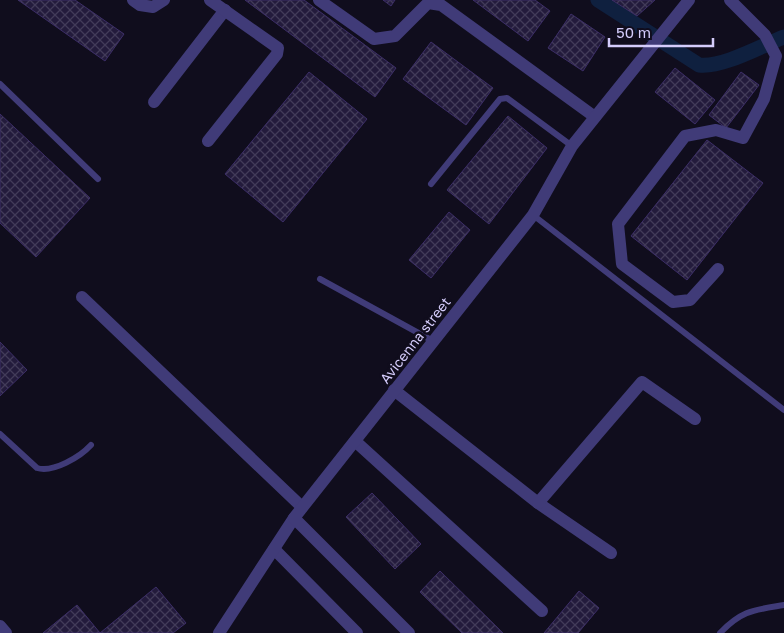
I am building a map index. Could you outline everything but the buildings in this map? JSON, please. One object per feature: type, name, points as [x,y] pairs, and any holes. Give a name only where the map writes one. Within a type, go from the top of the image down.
[{"type":"street","points":[[133,0],[140,5],[153,7],[164,0]]},
{"type":"street","points":[[208,141],[277,54],[278,48],[210,0]]},
{"type":"street","points":[[319,0],[374,38],[395,36],[427,2],[441,6],[595,117]]},
{"type":"street","name":"Avicenna street","points":[[219,633],[302,507],[533,215],[572,146],[689,0]]},
{"type":"street","points":[[718,269],[690,300],[672,302],[622,264],[618,224],[685,136],[716,130],[743,138],[764,98],[776,56],[764,35],[730,0]]},
{"type":"street","points":[[154,102],[225,10]]},
{"type":"street","points":[[82,297],[302,507]]},
{"type":"street","points":[[538,503],[642,382],[695,419]]},
{"type":"street","points":[[394,390],[538,503],[612,553]]},
{"type":"street","points":[[354,440],[542,611]]},
{"type":"street","points":[[294,518],[410,633]]},
{"type":"street","points":[[274,549],[357,633]]},
{"type":"street","points":[[0,626],[6,633]]},
{"type":"lane","points":[[0,84],[98,179]]},
{"type":"lane","points":[[431,184],[500,99],[507,98],[572,146]]},
{"type":"lane","points":[[533,215],[784,410]]},
{"type":"lane","points":[[320,279],[434,341]]},
{"type":"lane","points":[[0,434],[37,468],[44,470],[82,455],[91,444]]},
{"type":"lane","points":[[720,633],[736,617],[754,610],[784,604]]},
{"type":"waterway","points":[[598,0],[699,65],[730,60],[784,37]]}]
